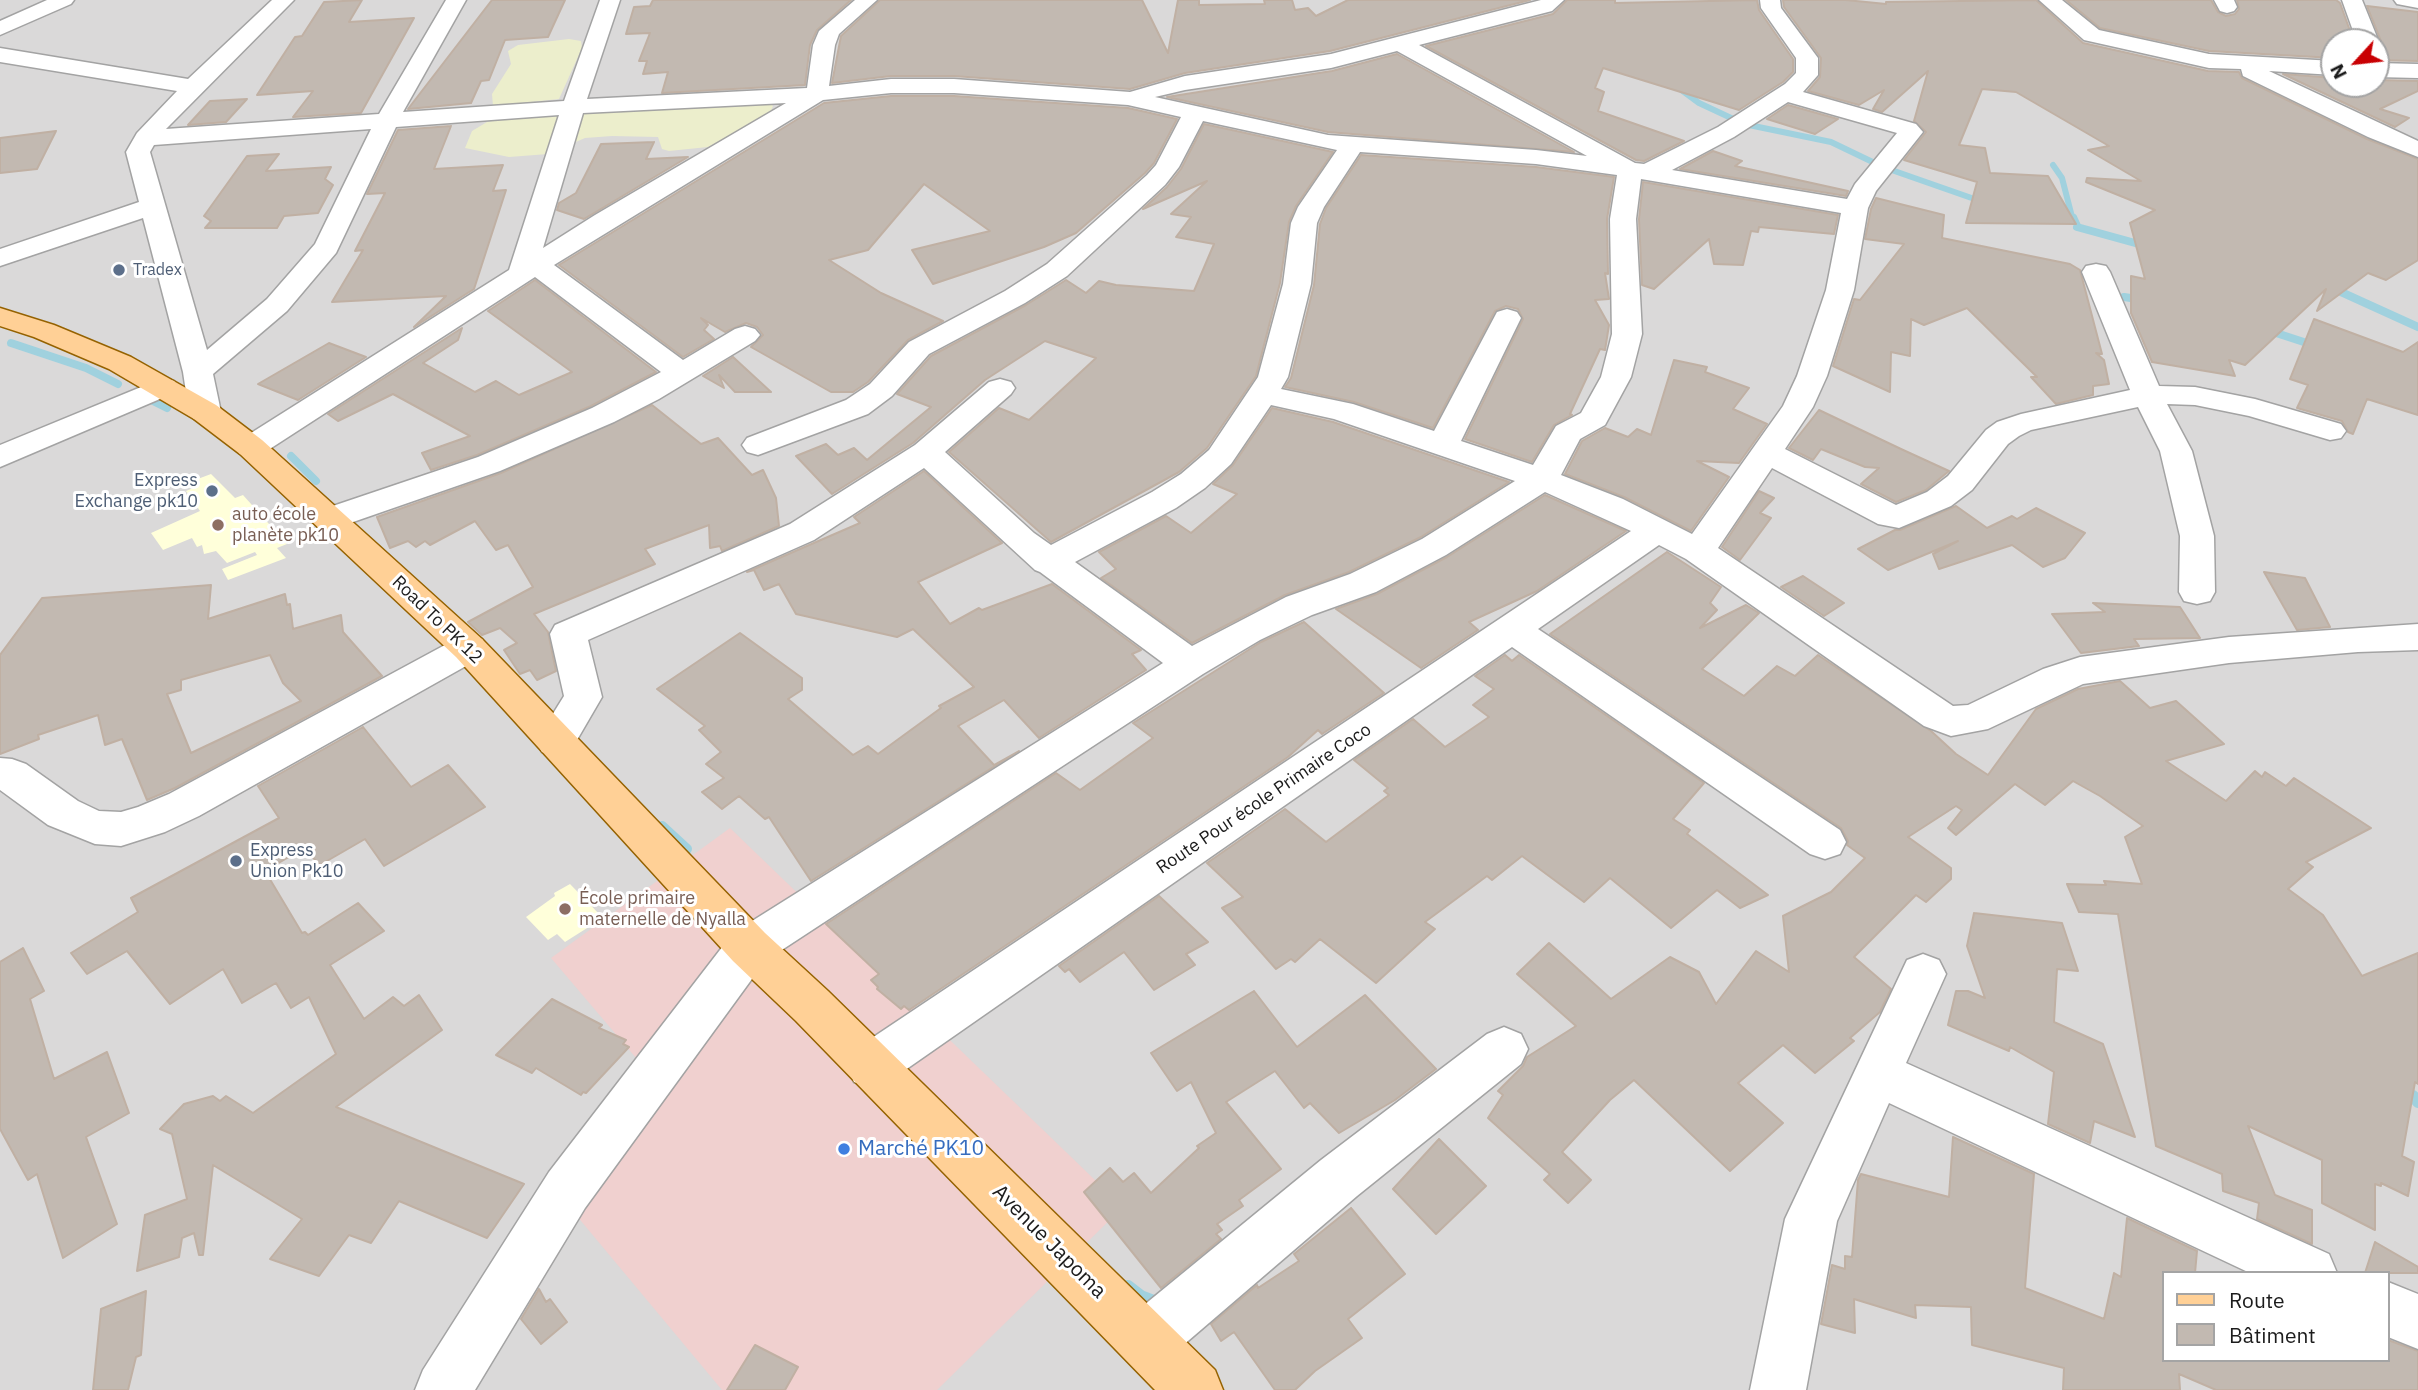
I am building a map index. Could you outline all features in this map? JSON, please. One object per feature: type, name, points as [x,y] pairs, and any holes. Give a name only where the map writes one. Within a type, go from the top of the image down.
[{"type":"main road","name":"Road To PK 12","points":[[0,317],[84,347],[163,387],[205,412],[251,447],[468,648],[749,947],[812,1006]]},
{"type":"main road","name":"Avenue Japoma","points":[[812,1006],[1195,1390]]},
{"type":"street","points":[[0,29],[64,0]]},
{"type":"street","points":[[205,412],[198,372],[138,152],[145,138],[193,87],[284,0]]},
{"type":"street","points":[[198,372],[277,305],[327,247],[387,120],[456,0]]},
{"type":"street","points":[[529,268],[573,107],[610,0]]},
{"type":"street","points":[[817,94],[824,45],[830,31],[867,0]]},
{"type":"street","points":[[1128,98],[1185,83],[1331,61],[1545,6],[1554,0]]},
{"type":"street","points":[[1401,44],[1635,171],[1654,170],[1726,132],[1785,94],[1807,75],[1807,58],[1770,8],[1770,0]]},
{"type":"street","points":[[2049,0],[2092,35],[2209,61],[2320,67]]},
{"type":"street","points":[[2352,0],[2363,28]]},
{"type":"street","points":[[2404,0],[2418,2]]},
{"type":"street","points":[[0,55],[193,87]]},
{"type":"street","points":[[0,79],[32,60]]},
{"type":"street","points":[[2237,64],[2376,132],[2418,149]]},
{"type":"street","points":[[2390,69],[2418,71]]},
{"type":"street","points":[[145,138],[573,107],[934,85],[1128,98],[1306,138],[1352,145],[1536,157],[1855,208]]},
{"type":"street","points":[[251,447],[529,268],[817,94]]},
{"type":"street","points":[[1698,551],[1798,407],[1812,376],[1840,290],[1855,208],[1864,189],[1911,131],[1785,94]]},
{"type":"street","points":[[758,445],[857,407],[881,390],[919,348],[1015,297],[1057,270],[1156,180],[1167,167],[1188,123],[1199,112]]},
{"type":"street","points":[[1047,562],[1164,500],[1193,481],[1220,457],[1273,377],[1297,284],[1304,223],[1311,206],[1352,145]]},
{"type":"street","points":[[443,1390],[567,1190],[749,947],[1190,664],[1299,606],[1363,583],[1434,547],[1542,479],[1567,433],[1594,418],[1616,377],[1627,334],[1623,219],[1635,171]]},
{"type":"street","points":[[0,258],[153,206]]},
{"type":"street","points":[[529,268],[682,373]]},
{"type":"street","points":[[2096,272],[2148,396],[2176,451],[2197,536],[2197,592]]},
{"type":"street","points":[[1442,446],[1507,318]]},
{"type":"street","points":[[330,519],[489,464],[603,415],[682,373],[745,335]]},
{"type":"street","points":[[0,457],[163,387]]},
{"type":"street","points":[[556,741],[583,697],[568,634],[802,532],[926,452],[1000,388]]},
{"type":"street","points":[[1262,394],[1342,411],[1542,479],[1602,503],[1698,551],[1938,716],[1951,721],[1974,719],[2056,679],[2080,671],[2229,650],[2358,639],[2418,637]]},
{"type":"street","points":[[1766,452],[1890,516],[1899,517],[1939,499],[1960,483],[1997,437],[2008,429],[2021,423],[2148,396],[2195,396],[2255,408],[2330,431]]},
{"type":"street","points":[[926,452],[1047,562],[1190,664]]},
{"type":"street","name":"Route Pour école Primaire Coco","points":[[871,1066],[1657,530]]},
{"type":"street","points":[[1513,630],[1825,842]]},
{"type":"street","points":[[0,774],[12,775],[63,813],[95,827],[121,829],[184,805],[468,648]]},
{"type":"street","points":[[1778,1390],[1811,1219],[1923,974]]},
{"type":"street","points":[[1147,1339],[1339,1178],[1504,1049]]},
{"type":"street","points":[[1878,1074],[2306,1271]]},
{"type":"street","points":[[2390,1310],[2418,1322]]},
{"type":"shaded area","points":[[0,0],[2418,0],[2418,1390],[0,1390]]},
{"type":"shaded area","points":[[569,39],[581,41],[582,48],[559,99],[493,106],[492,94],[511,64],[508,51],[518,45]]},
{"type":"shaded area","points":[[769,102],[773,106],[770,113],[708,147],[669,151],[662,149],[658,137],[612,136],[585,138],[548,154],[509,157],[465,148],[472,131],[487,122],[528,114],[601,113],[628,107]]},
{"type":"shaded area","name":"auto école planète pk10","points":[[211,474],[235,498],[243,495],[287,544],[277,548],[286,558],[228,580],[222,569],[257,555],[255,552],[227,563],[216,551],[204,554],[202,545],[197,547],[192,538],[163,550],[151,533],[200,511],[186,491],[198,486],[195,480]]},
{"type":"shaded area","name":"Marché PK10","points":[[730,828],[1123,1207],[937,1390],[722,1390],[576,1215],[665,1092],[551,958]]},
{"type":"shaded area","name":"École primaire maternelle de Nyalla","points":[[570,884],[603,918],[565,942],[557,934],[548,940],[526,917],[555,896],[554,893]]},
{"type":"building","points":[[362,0],[349,22],[414,18],[361,113],[293,117],[313,91],[257,95],[295,37],[302,36],[324,2]]},
{"type":"building","points":[[492,0],[565,0],[548,37],[505,40],[489,80],[481,81],[471,103],[408,109]]},
{"type":"building","points":[[653,0],[851,0],[817,30],[810,45],[805,85],[662,93],[668,72],[643,74],[647,61],[639,61],[650,33],[626,34],[634,7],[650,6]]},
{"type":"building","points":[[880,0],[1142,0],[1168,53],[1178,0],[1199,0],[1199,5],[1265,4],[1264,0],[1292,0],[1295,10],[1308,8],[1316,16],[1348,0],[1530,0],[1330,51],[1185,73],[1130,89],[954,76],[891,76],[832,83],[841,36]]},
{"type":"building","points":[[1567,0],[1615,0],[1615,3],[1757,0],[1759,10],[1793,59],[1793,72],[1783,82],[1739,110],[1603,68],[1595,88],[1604,92],[1598,111],[1684,141],[1644,161],[1636,160],[1426,46],[1553,14]]},
{"type":"building","points":[[1783,0],[1846,0],[1886,4],[2036,0],[2083,43],[2208,71],[2239,72],[2242,78],[2367,139],[2418,159],[2418,260],[2386,280],[2368,273],[2317,311],[2326,289],[2245,365],[2229,360],[2235,376],[2152,362],[2131,313],[2131,276],[2145,279],[2130,223],[2155,210],[2086,182],[2087,178],[2141,181],[2088,150],[2109,146],[2016,92],[1982,89],[1959,145],[1985,148],[1990,173],[2048,176],[2076,224],[1966,223],[1977,182],[1904,160],[1926,132],[1914,121],[1928,71],[1882,112],[1873,109],[1884,90],[1859,105],[1808,91],[1820,77],[1821,58],[1784,7]]},
{"type":"building","points":[[2066,0],[2211,0],[2218,12],[2226,16],[2235,14],[2239,9],[2237,0],[2336,0],[2340,3],[2349,28],[2320,28],[2320,57],[2209,51],[2100,28]]},
{"type":"building","points":[[2367,6],[2418,12],[2418,61],[2390,60],[2390,28],[2376,28]]},
{"type":"building","points":[[1397,54],[1574,152],[1328,132],[1167,97],[1332,71]]},
{"type":"building","points":[[2283,74],[2320,77],[2320,92]]},
{"type":"building","points":[[2390,80],[2418,81],[2418,91],[2380,109],[2409,118],[2395,127],[2334,98],[2390,98]]},
{"type":"building","points":[[891,96],[954,96],[1128,108],[1177,119],[1154,163],[1145,173],[1076,233],[1044,247],[933,284],[912,250],[990,231],[924,184],[868,250],[829,260],[881,293],[943,321],[908,340],[868,382],[853,392],[831,392],[751,347],[763,335],[757,327],[746,323],[725,332],[701,318],[708,325],[704,330],[714,339],[683,357],[559,265],[824,103]]},
{"type":"building","points":[[247,99],[226,122],[188,125],[210,101]]},
{"type":"building","points":[[1788,105],[1838,119],[1815,134],[1767,119]]},
{"type":"building","points":[[1204,124],[1333,152],[1296,206],[1289,222],[1280,283],[1256,376],[1207,448],[1179,472],[1051,542],[949,452],[999,408],[1029,420],[1096,358],[1045,341],[985,380],[913,443],[832,494],[796,456],[826,444],[838,455],[854,448],[867,460],[931,407],[897,394],[931,356],[1026,305],[1066,280],[1086,293],[1099,281],[1116,285],[1194,291],[1214,244],[1176,237],[1191,217],[1171,214],[1207,181],[1143,209],[1167,187],[1181,169]]},
{"type":"building","points":[[451,126],[434,169],[503,165],[493,191],[506,190],[474,289],[414,327],[446,296],[332,302],[363,250],[355,251],[385,193],[367,194],[398,130]]},
{"type":"building","points":[[56,131],[37,169],[0,173],[0,138]]},
{"type":"building","points":[[654,142],[646,159],[688,157],[584,219],[557,210],[559,203],[576,193],[601,144]]},
{"type":"building","points":[[1713,151],[1742,161],[1735,166],[1848,191],[1846,196],[1680,169]]},
{"type":"building","points":[[279,154],[266,171],[331,167],[325,179],[333,185],[318,213],[284,216],[277,228],[205,228],[211,221],[204,216],[247,156]]},
{"type":"building","points":[[1361,155],[1536,167],[1614,177],[1607,219],[1608,274],[1605,273],[1609,299],[1595,300],[1609,325],[1605,350],[1600,349],[1570,414],[1572,415],[1554,425],[1532,462],[1465,439],[1523,319],[1518,309],[1506,306],[1495,311],[1433,428],[1354,402],[1285,387],[1291,378],[1314,285],[1320,224],[1326,208]]},
{"type":"building","points":[[1643,182],[1838,215],[1834,234],[1759,227],[1758,232],[1751,231],[1743,265],[1714,264],[1709,239],[1654,289],[1642,285],[1639,219]]},
{"type":"building","points":[[1876,198],[1944,215],[1942,238],[2070,264],[2080,270],[2102,354],[2096,353],[2104,360],[2109,384],[2093,386],[2093,395],[2056,404],[2031,377],[2037,377],[1967,308],[1924,325],[1911,319],[1910,356],[1891,352],[1890,392],[1833,366],[1854,299],[1860,300],[1904,244],[1865,239]]},
{"type":"building","points":[[535,280],[656,372],[591,406],[477,455],[431,470],[422,453],[470,436],[393,394],[338,421],[328,414],[462,328],[458,340],[423,363],[475,392],[496,381],[519,395],[572,372],[488,311]]},
{"type":"building","points":[[2314,319],[2403,352],[2418,342],[2418,415],[2367,399],[2353,434],[2348,432],[2342,421],[2297,408],[2308,385],[2290,379]]},
{"type":"building","points":[[329,343],[366,357],[298,400],[258,384]]},
{"type":"building","points":[[733,357],[771,392],[735,392],[719,375],[724,388],[703,376]]},
{"type":"building","points":[[1674,360],[1707,367],[1705,372],[1749,388],[1733,409],[1767,424],[1739,463],[1697,461],[1729,477],[1691,531],[1624,497],[1565,474],[1582,441],[1605,428],[1628,437],[1637,429],[1651,435]]},
{"type":"building","points":[[652,405],[701,444],[718,438],[752,475],[763,470],[776,498],[779,526],[722,551],[720,546],[710,548],[709,525],[645,549],[655,564],[534,614],[548,632],[556,671],[537,680],[530,670],[520,674],[504,650],[517,643],[500,628],[482,635],[468,622],[533,587],[508,545],[496,550],[475,521],[430,545],[425,541],[416,547],[408,541],[390,548],[377,517],[501,473]]},
{"type":"building","points":[[1272,408],[1333,422],[1509,482],[1421,537],[1349,572],[1285,595],[1192,643],[1101,578],[1116,569],[1099,552],[1166,516],[1191,533],[1237,494],[1213,484],[1233,465]]},
{"type":"building","points":[[1819,410],[1949,471],[1926,490],[1896,502],[1861,484],[1879,468],[1865,467],[1821,449],[1813,460],[1789,448]]},
{"type":"building","points":[[924,471],[1002,543],[918,582],[950,624],[979,608],[982,610],[1052,584],[1141,650],[1132,654],[1146,670],[1039,738],[1004,700],[958,726],[994,765],[1019,751],[811,881],[769,817],[765,819],[739,796],[722,809],[702,792],[724,778],[706,764],[721,752],[699,730],[705,726],[657,689],[740,633],[802,678],[802,690],[788,699],[853,755],[868,746],[878,754],[941,708],[939,706],[974,687],[913,629],[897,637],[796,614],[779,584],[764,590],[754,570],[747,572],[860,523],[854,517]]},
{"type":"building","points":[[1759,491],[1774,498],[1760,513],[1771,518],[1740,560],[1722,547]]},
{"type":"building","points":[[1545,495],[1626,531],[1537,591],[1469,622],[1478,630],[1421,668],[1336,609],[1377,594],[1447,557]]},
{"type":"building","points":[[1956,506],[1987,528],[2012,516],[2017,519],[2036,508],[2085,533],[2065,558],[2043,567],[2012,545],[1939,569],[1933,554],[1958,541],[1888,570],[1858,549],[1895,530]]},
{"type":"building","points":[[1667,552],[1721,587],[1710,603],[1717,610],[1700,628],[1746,605],[1759,613],[1702,669],[1744,696],[1777,666],[1795,676],[1818,655],[1931,731],[1956,754],[1988,775],[2036,709],[2078,689],[2120,681],[2150,708],[2176,701],[2224,744],[2166,761],[2226,801],[2255,771],[2262,777],[2265,772],[2286,786],[2294,778],[2371,828],[2306,862],[2313,867],[2288,889],[2323,915],[2362,976],[2418,953],[2418,1084],[2415,1082],[2402,1156],[2414,1162],[2408,1196],[2381,1183],[2381,1186],[2375,1184],[2375,1230],[2322,1203],[2322,1160],[2248,1126],[2275,1195],[2312,1210],[2312,1244],[2257,1219],[2259,1203],[2223,1191],[2222,1174],[2156,1146],[2118,914],[2079,912],[2067,884],[2106,885],[2104,881],[2142,884],[2125,837],[2143,826],[2073,781],[2045,805],[2015,784],[1956,835],[1948,828],[1962,810],[1956,806],[1908,837],[1951,868],[1951,879],[1926,902],[1916,895],[1854,957],[1891,989],[1880,1012],[1850,1038],[1854,1041],[1815,1073],[1783,1045],[1738,1083],[1783,1123],[1730,1171],[1634,1080],[1610,1100],[1562,1152],[1591,1180],[1568,1203],[1544,1180],[1550,1174],[1488,1118],[1503,1095],[1498,1091],[1523,1066],[1527,1057],[1576,1026],[1517,974],[1549,943],[1611,999],[1670,957],[1699,972],[1716,1004],[1756,951],[1789,972],[1783,916],[1831,892],[1865,858],[1847,845],[1848,841],[1841,828],[1550,634]]},
{"type":"building","points":[[2264,572],[2305,578],[2330,627],[2297,630]]},
{"type":"building","points":[[1803,576],[1844,603],[1824,616],[1781,587]]},
{"type":"building","points":[[211,585],[208,619],[285,594],[287,605],[290,604],[293,629],[341,615],[343,632],[382,676],[175,788],[147,800],[122,739],[105,745],[98,715],[38,735],[39,739],[0,754],[0,655],[42,598]],"holes":[[[270,655],[283,683],[301,701],[191,753],[167,694],[181,690],[181,680]]]},
{"type":"building","points":[[2093,603],[2180,607],[2200,638],[2134,639],[2139,646],[2081,653],[2052,614],[2105,612]]},
{"type":"building","points":[[1304,622],[1384,693],[1322,734],[1318,730],[1288,757],[909,1010],[904,1006],[901,1009],[877,989],[871,980],[879,974],[826,924],[1056,773],[1080,790],[1153,738],[1133,723],[1261,642]]},
{"type":"building","points":[[1505,655],[1512,661],[1519,655],[1704,783],[1673,819],[1690,830],[1687,834],[1768,895],[1740,908],[1717,890],[1671,928],[1610,878],[1584,902],[1522,856],[1492,880],[1487,876],[1425,922],[1435,929],[1376,983],[1320,939],[1295,962],[1291,959],[1276,969],[1222,908],[1243,897],[1207,863],[1285,809],[1326,842],[1389,795],[1384,791],[1388,788],[1354,760],[1413,719],[1445,747],[1489,717],[1473,705],[1494,689],[1475,676]]},
{"type":"building","points":[[363,727],[411,787],[448,765],[485,807],[384,866],[365,839],[320,865],[304,848],[265,871],[302,933],[308,935],[358,903],[384,931],[330,965],[364,1019],[393,997],[404,1006],[419,995],[442,1030],[336,1107],[524,1184],[487,1238],[399,1201],[371,1243],[349,1235],[319,1276],[270,1259],[302,1219],[213,1165],[203,1255],[199,1255],[194,1233],[182,1238],[179,1257],[137,1271],[145,1215],[187,1199],[172,1134],[160,1129],[184,1104],[213,1096],[220,1101],[226,1096],[253,1113],[336,1054],[309,997],[291,1008],[276,983],[242,1003],[223,969],[170,1004],[127,951],[87,974],[71,953],[138,912],[131,898],[279,818],[258,786]]},
{"type":"building","points":[[1159,896],[1208,942],[1186,954],[1195,965],[1154,990],[1124,952],[1080,982],[1069,969],[1065,972],[1059,966]]},
{"type":"building","points":[[1974,913],[2062,923],[2078,971],[2057,969],[2054,1022],[2103,1044],[2135,1137],[2094,1121],[2090,1143],[2048,1124],[2054,1072],[2010,1047],[2009,1051],[1948,1025],[1956,991],[1968,991],[1985,998],[1967,946]]},
{"type":"building","points":[[23,948],[44,991],[30,999],[54,1079],[107,1052],[129,1113],[86,1137],[117,1224],[63,1258],[37,1174],[28,1180],[0,1129],[0,962]]},
{"type":"building","points":[[1254,991],[1297,1047],[1365,995],[1436,1069],[1395,1100],[1339,1133],[1310,1103],[1304,1108],[1275,1071],[1226,1102],[1281,1169],[1239,1200],[1243,1206],[1217,1224],[1222,1230],[1216,1234],[1221,1239],[1161,1288],[1084,1192],[1110,1168],[1123,1182],[1134,1173],[1151,1193],[1199,1148],[1197,1146],[1216,1133],[1191,1082],[1177,1091],[1151,1053]]},
{"type":"building","points":[[552,999],[602,1025],[599,1028],[626,1040],[623,1044],[629,1047],[586,1093],[581,1095],[536,1068],[532,1073],[496,1055]]},
{"type":"building","points":[[1953,1137],[2034,1174],[2025,1288],[2104,1319],[2114,1273],[2121,1277],[2127,1218],[2197,1251],[2195,1271],[2162,1271],[2162,1362],[2390,1362],[2390,1341],[2418,1351],[2418,1390],[2216,1390],[2179,1374],[2180,1390],[2063,1390],[2064,1368],[1972,1345],[1971,1307],[1915,1305],[1916,1318],[1854,1299],[1855,1333],[1821,1324],[1832,1265],[1845,1269],[1845,1256],[1852,1257],[1858,1180],[1861,1174],[1949,1197]]},
{"type":"building","points":[[1439,1139],[1486,1186],[1436,1234],[1393,1189]]},
{"type":"building","points":[[1351,1208],[1405,1274],[1348,1319],[1362,1338],[1315,1371],[1295,1390],[1275,1390],[1234,1332],[1221,1341],[1211,1324],[1257,1285],[1258,1288],[1299,1261],[1294,1254]]},
{"type":"building","points":[[2375,1242],[2418,1267],[2418,1273],[2366,1271]]},
{"type":"building","points":[[539,1289],[546,1302],[550,1299],[567,1322],[541,1344],[521,1319]]},
{"type":"building","points":[[146,1291],[141,1355],[136,1357],[128,1390],[93,1390],[101,1309]]},
{"type":"building","points":[[755,1345],[798,1367],[785,1390],[727,1390]]},
{"type":"waterway","points":[[1676,86],[1699,103],[1744,124],[1831,142],[1883,167],[1983,202]]},
{"type":"waterway","points":[[2053,165],[2062,178],[2071,213]]},
{"type":"waterway","points":[[2060,207],[2074,217],[2079,227]]},
{"type":"waterway","points":[[2079,227],[2146,246]]},
{"type":"waterway","points":[[2330,287],[2418,327]]},
{"type":"waterway","points":[[2124,297],[2144,300]]},
{"type":"waterway","points":[[2267,330],[2316,346]]},
{"type":"waterway","points":[[11,343],[86,368],[118,384]]},
{"type":"waterway","points":[[149,399],[167,408]]},
{"type":"waterway","points":[[291,456],[316,481]]},
{"type":"waterway","points":[[662,826],[687,849]]},
{"type":"waterway","points":[[2413,1096],[2418,1102]]},
{"type":"waterway","points":[[1128,1286],[1141,1296],[1159,1303]]},
{"type":"place","name":"Tradex","points":[[119,270]]},
{"type":"place","name":"Express Exchange pk10","points":[[212,491]]},
{"type":"place","name":"auto école planète pk10","points":[[218,525]]},
{"type":"place","name":"Express Union Pk10","points":[[236,861]]},
{"type":"place","name":"École primaire maternelle de Nyalla","points":[[565,909]]},
{"type":"place","name":"Marché PK10","points":[[844,1149]]}]
